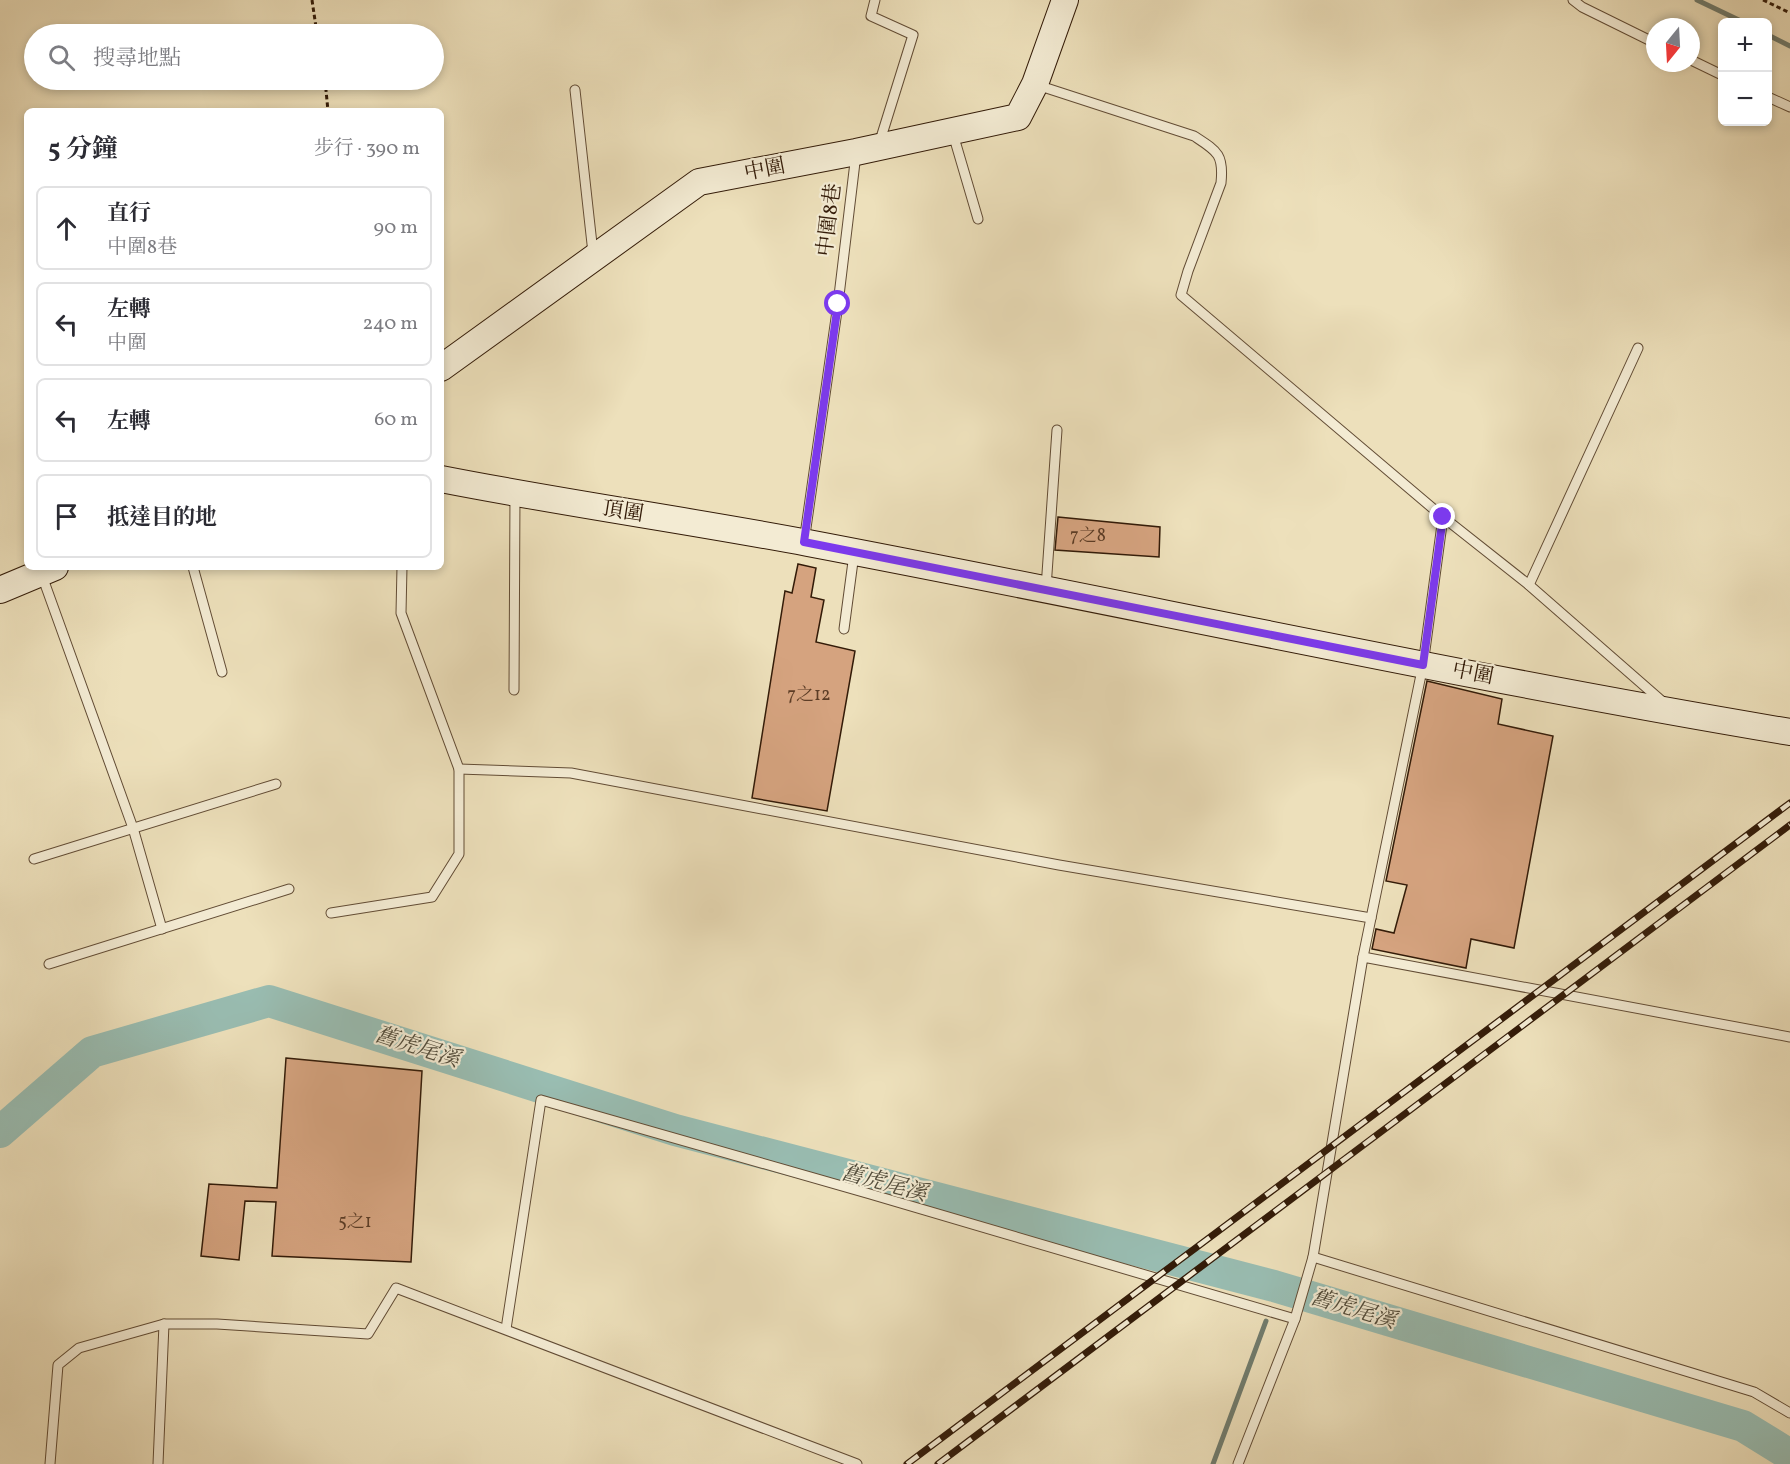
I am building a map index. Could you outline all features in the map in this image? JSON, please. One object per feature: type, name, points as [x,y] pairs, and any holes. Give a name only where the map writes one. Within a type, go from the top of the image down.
[{"type":"street","name":"中圍","points":[[444,366],[699,182],[1018,117],[1035,84],[1065,0]]},
{"type":"street","name":"頂圍","points":[[444,480],[515,494],[804,542]]},
{"type":"street","name":"中圍","points":[[804,542],[1423,665],[1790,732]]},
{"type":"street","points":[[0,590],[48,570]]},
{"type":"lane","name":"中圍8巷","points":[[804,542],[838,304],[867,149],[913,35],[871,16],[875,0]]},
{"type":"lane","points":[[1573,0],[1582,7],[1646,39]]},
{"type":"lane","points":[[1700,64],[1718,73]]},
{"type":"lane","points":[[1035,84],[1194,136],[1217,151],[1223,169],[1221,183],[1181,294],[1443,517],[1529,585],[1676,713]]},
{"type":"lane","points":[[574,90],[594,258]]},
{"type":"lane","points":[[1772,99],[1790,107]]},
{"type":"lane","points":[[953,131],[978,219]]},
{"type":"lane","points":[[1529,585],[1638,348]]},
{"type":"lane","points":[[1046,590],[1057,430]]},
{"type":"lane","points":[[514,690],[515,494]]},
{"type":"lane","points":[[1238,1464],[1295,1319],[1313,1257],[1363,957],[1423,665],[1443,517]]},
{"type":"lane","points":[[844,629],[854,552]]},
{"type":"lane","points":[[48,570],[133,828],[162,929]]},
{"type":"lane","points":[[194,570],[222,672]]},
{"type":"lane","points":[[331,913],[432,897],[459,854],[459,769],[402,613],[402,570]]},
{"type":"lane","points":[[459,769],[572,773],[1048,862],[1371,918]]},
{"type":"lane","points":[[34,859],[276,784]]},
{"type":"lane","points":[[49,963],[289,889]]},
{"type":"lane","points":[[1363,957],[1790,1036]]},
{"type":"lane","points":[[506,1329],[541,1100],[1295,1319]]},
{"type":"lane","points":[[1313,1257],[1754,1392],[1790,1413]]},
{"type":"lane","points":[[50,1464],[58,1365],[79,1347],[164,1324],[217,1324],[368,1334],[396,1288],[857,1464]]},
{"type":"lane","points":[[158,1464],[164,1324]]},
{"type":"path","points":[[312,0],[316,24]]},
{"type":"path","points":[[1762,0],[1790,13]]},
{"type":"path","points":[[326,90],[328,108]]},
{"type":"building","points":[[1058,517],[1160,527],[1159,557],[1055,550]]},
{"type":"building","points":[[798,564],[816,568],[811,597],[824,600],[816,642],[855,651],[827,811],[752,798],[785,591],[792,593]]},
{"type":"building","points":[[1427,681],[1502,699],[1498,724],[1553,736],[1514,948],[1471,939],[1466,968],[1372,949],[1376,929],[1394,933],[1407,885],[1386,881]]},
{"type":"building","points":[[286,1058],[422,1071],[411,1262],[272,1256],[276,1202],[245,1201],[239,1260],[201,1256],[209,1184],[277,1188]]},
{"type":"waterway","points":[[1697,0],[1735,18]]},
{"type":"waterway","points":[[1772,37],[1790,46]]},
{"type":"waterway","name":"舊虎尾溪","points":[[0,1132],[92,1052],[269,1001],[675,1130],[1274,1286],[1743,1426],[1790,1455]]},
{"type":"waterway","points":[[1271,1296],[1274,1286]]},
{"type":"waterway","points":[[1213,1464],[1266,1321]]},
{"type":"railway","points":[[907,1464],[1790,803]]},
{"type":"railway","points":[[938,1464],[1790,825]]},
{"type":"route","points":[[838,304],[804,542],[1423,665],[1443,517]]}]
